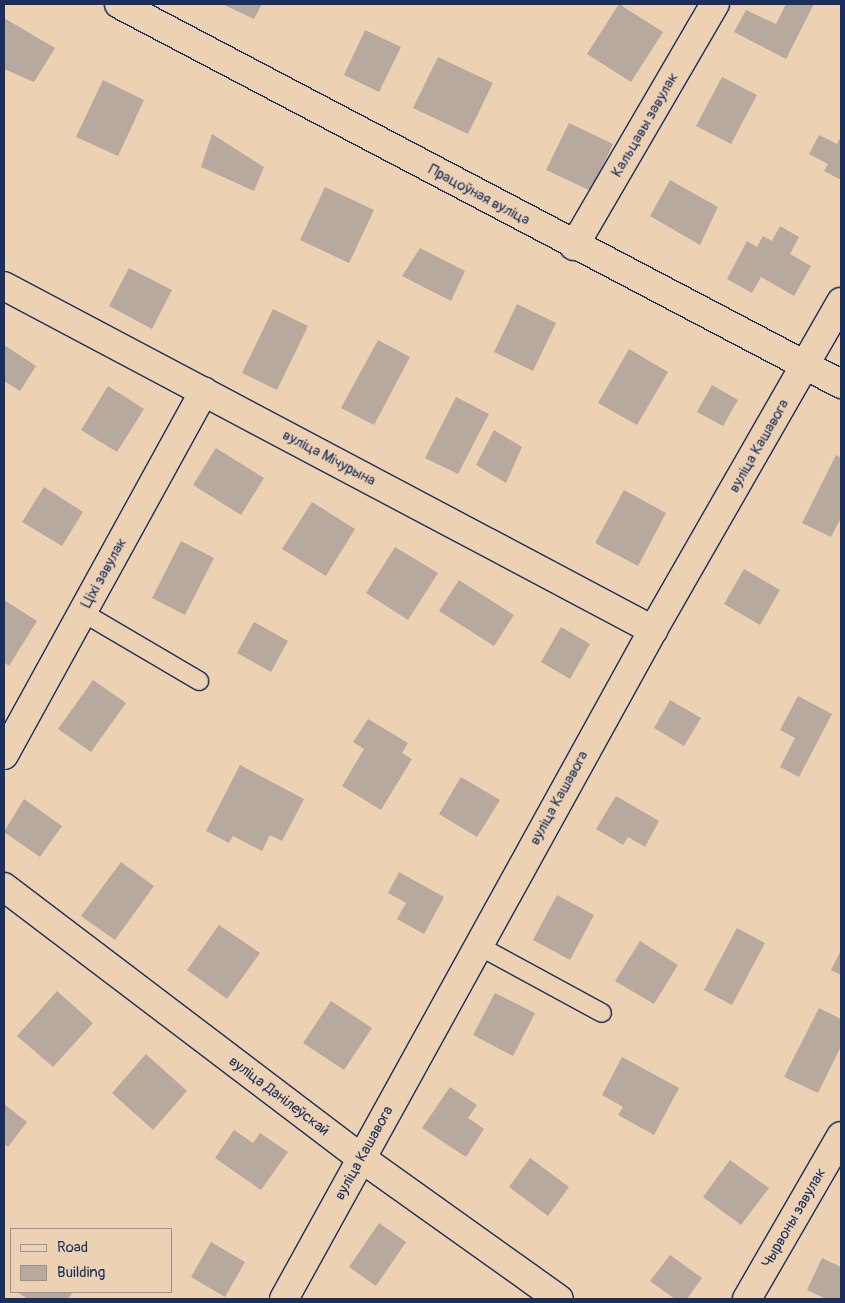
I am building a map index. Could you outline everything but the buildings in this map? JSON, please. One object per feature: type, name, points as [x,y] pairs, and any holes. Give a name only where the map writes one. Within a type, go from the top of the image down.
[{"type":"street","name":"Працоўная вуліца","points":[[119,4],[151,11],[574,246],[841,384]]},
{"type":"street","name":"Кальцавы завулак","points":[[574,246],[715,4]]},
{"type":"street","name":"вуліца Мічурына","points":[[4,286],[653,630]]},
{"type":"street","name":"вуліца Кашавога","points":[[284,1299],[477,945],[653,630],[841,302]]},
{"type":"street","name":"Ціхі завулак","points":[[4,755],[204,391]]},
{"type":"street","name":"вуліца Данілеўскай","points":[[4,887],[361,1158],[559,1299]]},
{"type":"street","name":"Чырвоны завулак","points":[[747,1299],[841,1136]]},
{"type":"lane","points":[[82,612],[199,681]]},
{"type":"lane","points":[[477,945],[602,1013]]}]
